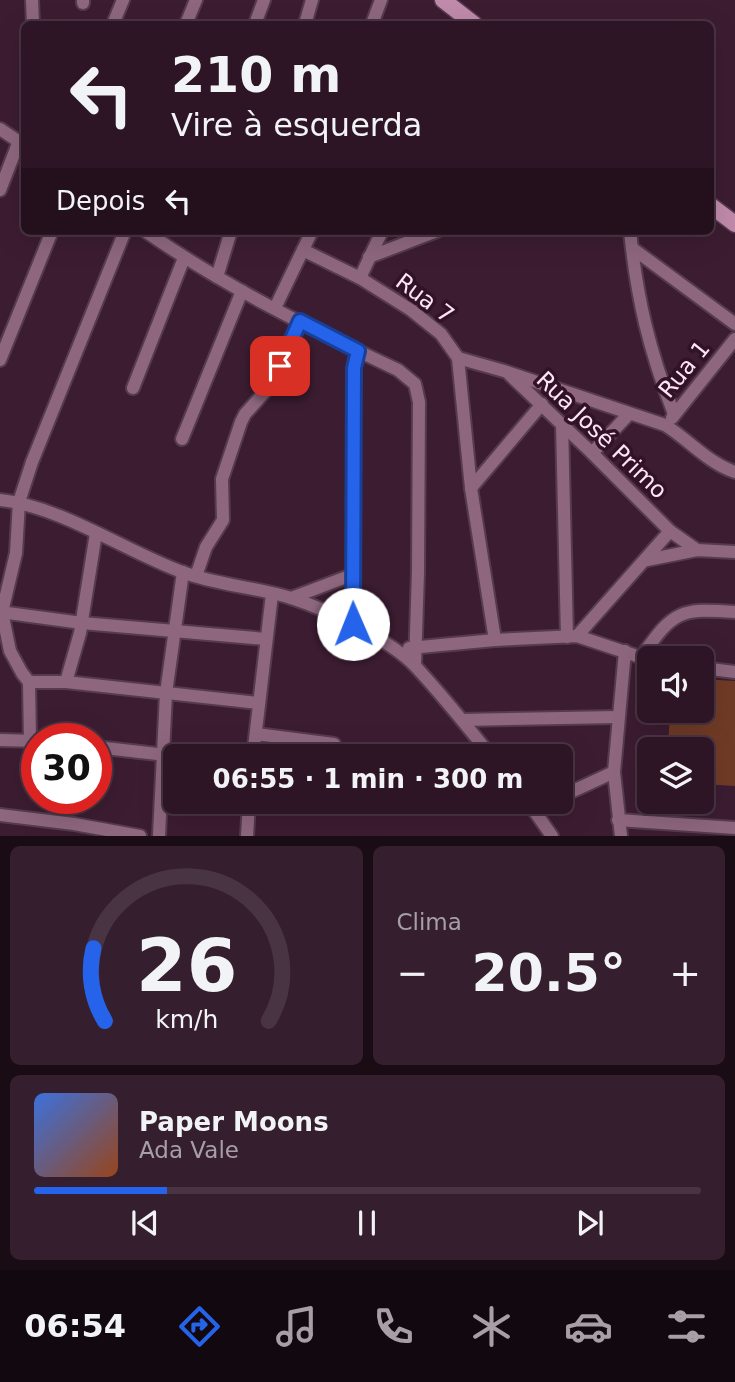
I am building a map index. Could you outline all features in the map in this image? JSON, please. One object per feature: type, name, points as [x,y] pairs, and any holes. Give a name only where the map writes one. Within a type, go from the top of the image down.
[{"type":"main road","points":[[452,3],[471,21]]},
{"type":"main road","points":[[714,208],[735,224]]},
{"type":"street","points":[[32,0],[33,21]]},
{"type":"street","points":[[114,21],[123,0]]},
{"type":"street","points":[[187,21],[196,0]]},
{"type":"street","points":[[256,21],[264,0]]},
{"type":"street","points":[[306,21],[312,0]]},
{"type":"street","points":[[373,21],[381,0]]},
{"type":"street","points":[[0,129],[21,142]]},
{"type":"street","points":[[0,190],[21,145]]},
{"type":"street","points":[[0,360],[50,235]]},
{"type":"street","points":[[32,723],[29,682],[10,651],[1,612],[16,553],[19,502],[32,462],[123,235]]},
{"type":"street","points":[[151,235],[184,258],[242,291],[410,377],[417,389],[419,402],[415,665]]},
{"type":"street","points":[[217,277],[230,235]]},
{"type":"street","points":[[275,308],[310,235]]},
{"type":"street","points":[[360,278],[380,235]]},
{"type":"street","points":[[369,257],[427,235]]},
{"type":"street","points":[[630,235],[644,327],[674,414]]},
{"type":"street","points":[[632,248],[735,324]]},
{"type":"street","name":"Rua 7","points":[[303,250],[360,278],[428,322],[441,334],[458,358]]},
{"type":"street","points":[[133,388],[184,258]]},
{"type":"street","points":[[182,439],[242,291]]},
{"type":"street","points":[[168,744],[166,693],[175,631],[189,574],[223,520],[222,479],[241,422],[271,385],[300,321]]},
{"type":"street","name":"Rua 1","points":[[666,425],[735,339]]},
{"type":"street","points":[[353,624],[354,368],[358,351]]},
{"type":"street","points":[[495,640],[471,488],[458,358],[666,425],[712,461],[735,472]]},
{"type":"street","name":"Rua José Primo","points":[[504,371],[542,404],[670,531],[697,550]]},
{"type":"street","points":[[471,488],[542,404]]},
{"type":"street","points":[[592,453],[629,414]]},
{"type":"street","points":[[562,424],[572,637]]},
{"type":"street","points":[[0,500],[19,502],[189,574],[291,598],[353,624],[415,665],[481,744]]},
{"type":"street","points":[[572,637],[647,560],[670,531]]},
{"type":"street","points":[[66,682],[82,623],[96,533]]},
{"type":"street","points":[[647,560],[697,550],[735,552]]},
{"type":"street","points":[[291,598],[352,575]]},
{"type":"street","points":[[255,744],[272,594]]},
{"type":"street","points":[[652,646],[662,627],[673,618],[692,611],[735,612]]},
{"type":"street","points":[[1,612],[82,623],[266,639]]},
{"type":"street","points":[[396,650],[495,640],[572,637],[637,655]]},
{"type":"street","points":[[621,836],[614,772],[625,651]]},
{"type":"street","points":[[714,669],[735,672]]},
{"type":"street","points":[[29,682],[66,682],[259,703]]},
{"type":"street","points":[[462,720],[618,717]]},
{"type":"street","points":[[256,734],[334,744]]},
{"type":"street","points":[[0,740],[21,740]]},
{"type":"street","points":[[112,749],[163,755]]},
{"type":"street","points":[[573,791],[614,772]]},
{"type":"street","points":[[159,836],[163,800]]},
{"type":"street","points":[[247,836],[248,814]]},
{"type":"street","points":[[537,814],[552,836]]},
{"type":"street","points":[[0,815],[140,836]]},
{"type":"street","points":[[618,820],[735,828]]},
{"type":"shaded area","points":[[714,680],[735,681],[735,786],[714,785],[714,737],[669,737],[669,723],[714,723]]},
{"type":"route","points":[[280,366],[300,321],[358,351],[354,368],[353,624]]}]
